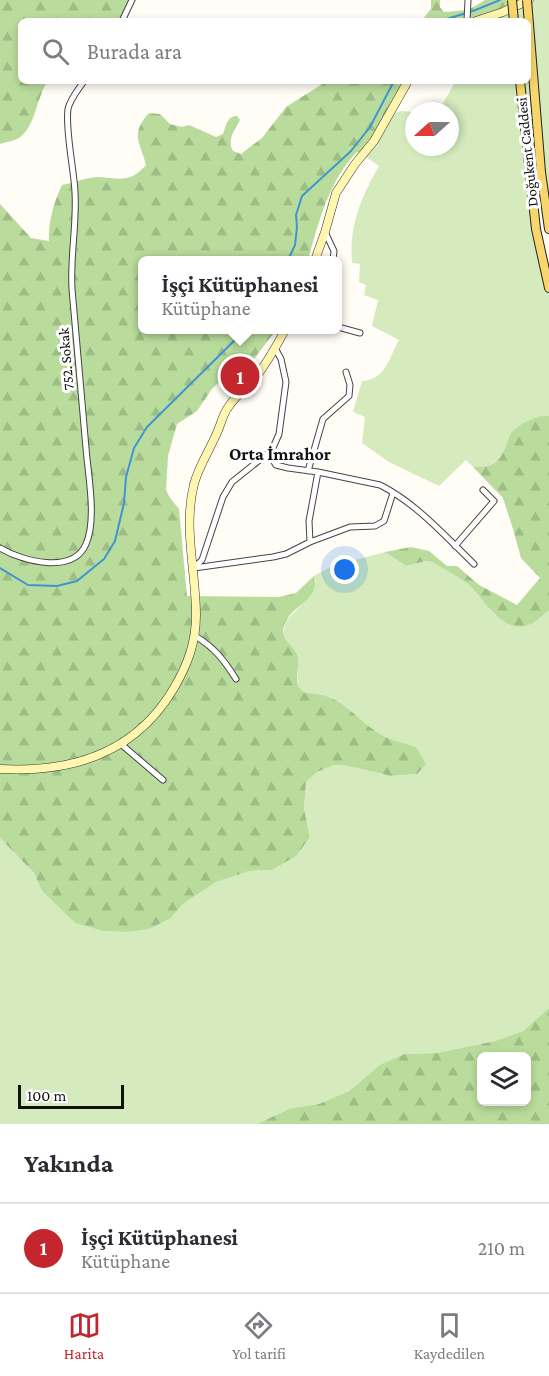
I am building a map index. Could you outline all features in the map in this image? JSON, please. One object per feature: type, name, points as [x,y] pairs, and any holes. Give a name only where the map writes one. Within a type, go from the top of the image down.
[{"type":"main road","points":[[512,0],[514,18]]},
{"type":"main road","name":"Doğukent Caddesi","points":[[528,0],[529,18]]},
{"type":"main road","name":"Doğukent Caddesi","points":[[531,40],[541,172],[549,229]]},
{"type":"main road","name":"Doğukent Caddesi","points":[[520,84],[536,229],[549,288]]},
{"type":"street","points":[[123,18],[132,0]]},
{"type":"street","points":[[467,18],[468,0]]},
{"type":"street","points":[[485,18],[528,0]]},
{"type":"street","name":"752. Sokak","points":[[0,548],[19,558],[33,561],[63,561],[82,550],[89,532],[89,487],[72,289],[75,194],[68,122],[68,110],[82,84]]},
{"type":"street","points":[[317,256],[336,193],[374,141],[406,84]]},
{"type":"street","points":[[326,232],[334,251],[334,256]]},
{"type":"street","points":[[342,328],[360,333]]},
{"type":"street","points":[[0,769],[14,770],[68,764],[95,757],[122,745],[143,729],[165,704],[184,671],[195,636],[196,614],[189,520],[194,483],[228,406],[253,381],[283,334]]},
{"type":"street","points":[[193,568],[202,560],[223,497],[232,482],[268,453],[279,434],[286,382],[281,358],[275,348]]},
{"type":"street","points":[[308,471],[323,419],[351,392],[346,372]]},
{"type":"street","points":[[268,453],[276,465],[380,485],[409,502],[474,564]]},
{"type":"street","points":[[310,542],[309,521],[318,472]]},
{"type":"street","points":[[455,546],[494,501],[483,490]]},
{"type":"street","points":[[193,568],[273,557],[299,549],[310,542],[350,527],[380,524],[384,521],[393,493]]},
{"type":"street","points":[[195,636],[210,644],[218,652],[236,679]]},
{"type":"street","points":[[122,745],[163,780]]},
{"type":"green space","points":[[0,0],[132,0],[123,18],[18,18],[18,84],[46,84],[25,133],[17,139],[0,144]]},
{"type":"green space","points":[[431,0],[440,0],[440,7],[444,12],[468,10],[485,0],[529,0],[484,18],[424,18],[431,9]]},
{"type":"green space","points":[[529,0],[549,0],[549,229],[540,160],[530,160],[549,288],[549,416],[535,420],[510,435],[497,461],[473,467],[466,460],[439,486],[389,462],[362,443],[365,417],[353,412],[362,381],[376,377],[381,372],[399,340],[372,326],[378,300],[364,295],[366,285],[359,282],[360,264],[352,263],[354,224],[367,189],[379,166],[363,155],[386,118],[400,111],[405,111],[405,156],[459,156],[459,102],[444,102],[454,84],[531,84],[531,18],[484,18]]},
{"type":"green space","points":[[322,84],[406,84],[363,155],[357,152],[339,176],[326,203],[309,256],[138,256],[138,334],[273,334],[254,359],[227,374],[212,389],[197,411],[177,424],[168,456],[166,490],[179,509],[187,596],[279,597],[296,593],[314,576],[314,590],[306,601],[290,615],[283,634],[298,658],[298,686],[305,693],[317,694],[336,701],[381,735],[416,747],[426,764],[417,774],[391,776],[344,765],[334,765],[317,772],[306,782],[304,809],[310,837],[296,856],[272,870],[249,871],[216,882],[183,904],[171,918],[149,929],[126,932],[102,931],[75,923],[42,891],[34,873],[0,838],[0,204],[31,238],[49,241],[52,212],[62,185],[94,177],[119,179],[129,177],[135,175],[146,165],[139,145],[138,133],[139,127],[149,113],[160,114],[170,124],[182,127],[189,125],[216,137],[223,134],[229,120],[237,116],[240,120],[232,136],[231,147],[233,151],[241,154],[262,138],[286,107]]},
{"type":"green space","points":[[549,416],[549,611],[529,625],[516,626],[498,617],[464,581],[432,562],[426,561],[406,566],[385,552],[411,547],[429,551],[447,566],[457,566],[479,585],[517,605],[540,578],[521,558],[503,498],[473,467],[485,466],[497,461],[512,432],[526,422]]},
{"type":"green space","points":[[385,552],[406,566],[426,561],[432,562],[464,580],[495,615],[528,626],[549,611],[549,1008],[523,1031],[495,1041],[437,1053],[405,1054],[381,1064],[349,1091],[319,1104],[291,1108],[257,1124],[0,1124],[0,838],[34,873],[42,891],[75,923],[102,931],[126,932],[171,918],[183,904],[216,882],[249,871],[272,870],[310,837],[304,809],[306,782],[317,772],[334,765],[344,765],[391,776],[417,774],[416,747],[381,735],[336,701],[317,694],[305,693],[298,686],[296,652],[285,641],[283,635],[286,621],[304,602],[316,582],[314,576],[332,566]]},
{"type":"green space","points":[[549,1008],[549,1124],[257,1124],[291,1108],[319,1104],[349,1091],[381,1064],[405,1054],[437,1053],[495,1041],[523,1031]]},
{"type":"waterway","points":[[450,18],[500,0]]},
{"type":"waterway","points":[[290,256],[295,245],[296,215],[302,196],[351,151],[370,127],[392,84]]},
{"type":"waterway","points":[[0,568],[28,585],[57,586],[77,581],[104,559],[115,541],[124,503],[126,477],[134,448],[147,427],[241,334]]},
{"type":"place","name":"İşçi Kütüphanesi","points":[[240,376]]},
{"type":"district","name":"Orta İmrahor","points":[[280,454]]}]
